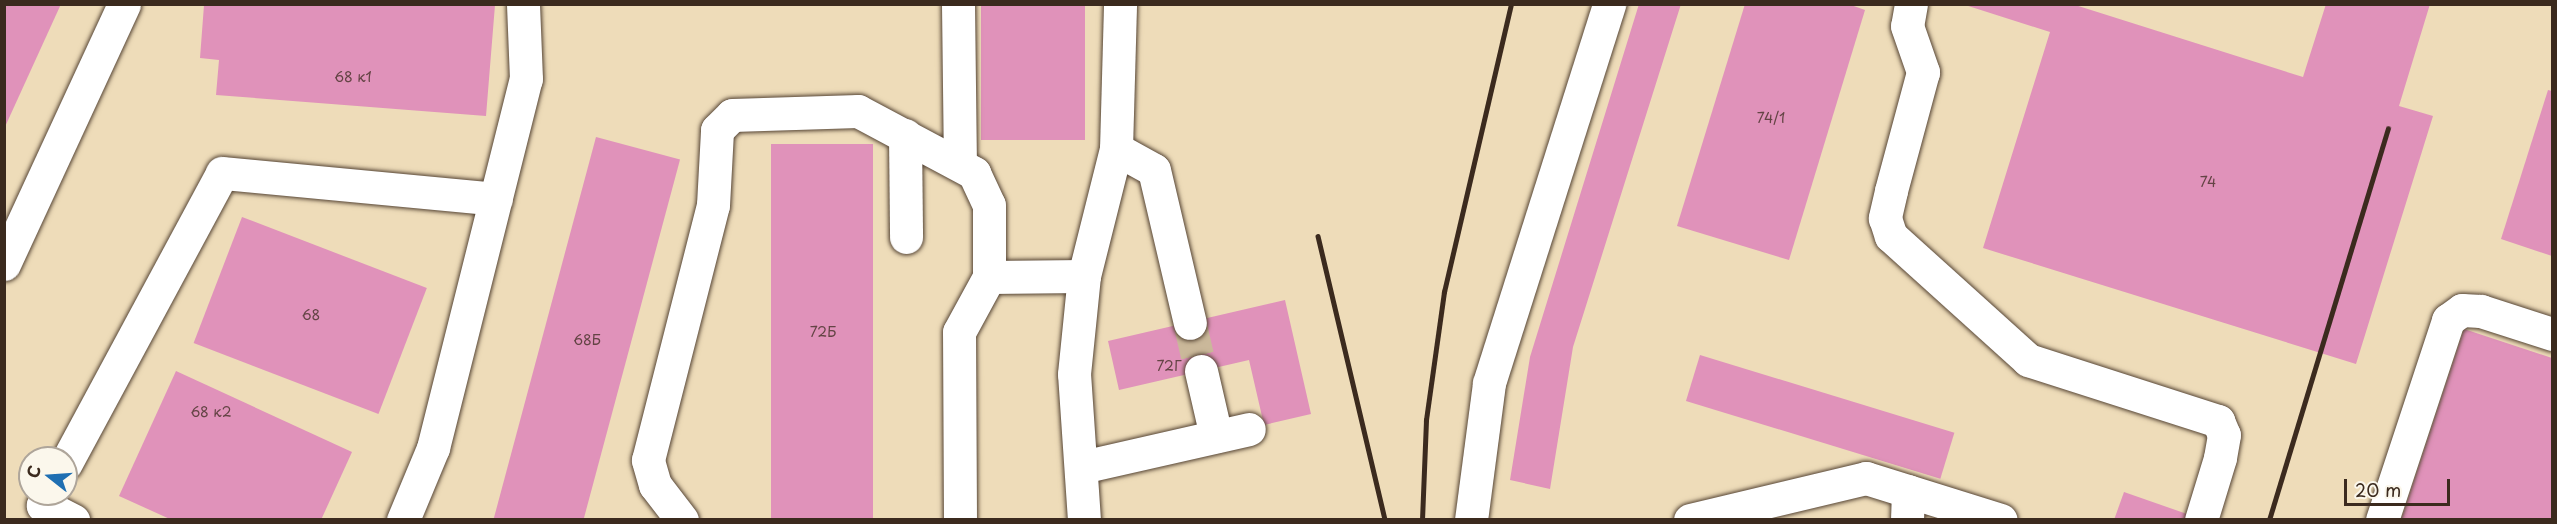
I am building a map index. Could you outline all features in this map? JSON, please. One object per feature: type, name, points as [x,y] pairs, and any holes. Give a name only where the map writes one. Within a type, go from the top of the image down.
[{"type":"lane","points":[[4,264],[123,4]]},
{"type":"lane","points":[[403,519],[433,448],[526,79],[523,4]]},
{"type":"lane","points":[[958,4],[960,163]]},
{"type":"lane","points":[[1084,519],[1074,374],[1084,276],[1116,149],[1120,4]]},
{"type":"lane","points":[[1471,519],[1489,383],[1609,4]]},
{"type":"lane","points":[[1911,4],[1907,26],[1923,72],[1885,218],[1891,236],[2028,360],[2218,421],[2224,435],[2220,458],[2201,519]]},
{"type":"lane","points":[[682,519],[655,485],[648,460],[713,205],[717,130],[732,115],[858,111],[960,163],[984,185],[989,277],[959,332],[960,519]]},
{"type":"lane","points":[[905,135],[906,237]]},
{"type":"lane","points":[[1116,149],[1154,170],[1190,323]]},
{"type":"lane","points":[[75,446],[222,173],[496,199]]},
{"type":"lane","points":[[989,277],[1084,276]]},
{"type":"lane","points":[[2382,519],[2448,320],[2462,310],[2481,311],[2553,334]]},
{"type":"lane","points":[[1201,371],[1216,436]]},
{"type":"lane","points":[[1082,467],[1249,429]]},
{"type":"lane","points":[[1690,519],[1866,478],[1907,505],[2001,519]]},
{"type":"lane","points":[[46,506],[73,519]]},
{"type":"building","points":[[4,4],[61,4],[4,129]]},
{"type":"building","points":[[981,4],[1085,4],[1085,140],[981,140]]},
{"type":"building","points":[[1639,4],[1681,4],[1573,347],[1550,489],[1510,480],[1530,357]]},
{"type":"building","points":[[1745,4],[1848,4],[1865,10],[1789,260],[1677,226]]},
{"type":"building","points":[[1962,4],[2072,4],[2303,77],[2326,4],[2430,4],[2399,106],[2433,116],[2356,364],[1983,248],[2050,32]]},
{"type":"building","points":[[204,5],[495,5],[486,116],[216,95],[219,60],[200,58]]},
{"type":"building","points":[[2548,90],[2552,91],[2552,256],[2501,239]]},
{"type":"building","points":[[596,137],[680,160],[583,520],[494,520]]},
{"type":"building","points":[[771,144],[873,144],[873,520],[771,520]]},
{"type":"building","points":[[242,217],[427,288],[378,414],[194,343]]},
{"type":"building","points":[[1285,300],[1311,414],[1264,425],[1249,360],[1119,390],[1108,341]]},
{"type":"building","points":[[2464,329],[2552,358],[2552,520],[2401,520]]},
{"type":"building","points":[[1700,355],[1954,433],[1940,479],[1686,401]]},
{"type":"building","points":[[176,371],[352,452],[321,520],[172,520],[119,496]]},
{"type":"building","points":[[2124,492],[2187,514],[2185,520],[2114,520]]},
{"type":"tunnel","points":[[1190,323],[1201,371]]},
{"type":"railway","points":[[1422,520],[1426,420],[1444,292],[1511,4]]},
{"type":"railway","points":[[2269,520],[2388,129]]},
{"type":"railway","points":[[1318,236],[1385,520]]}]
